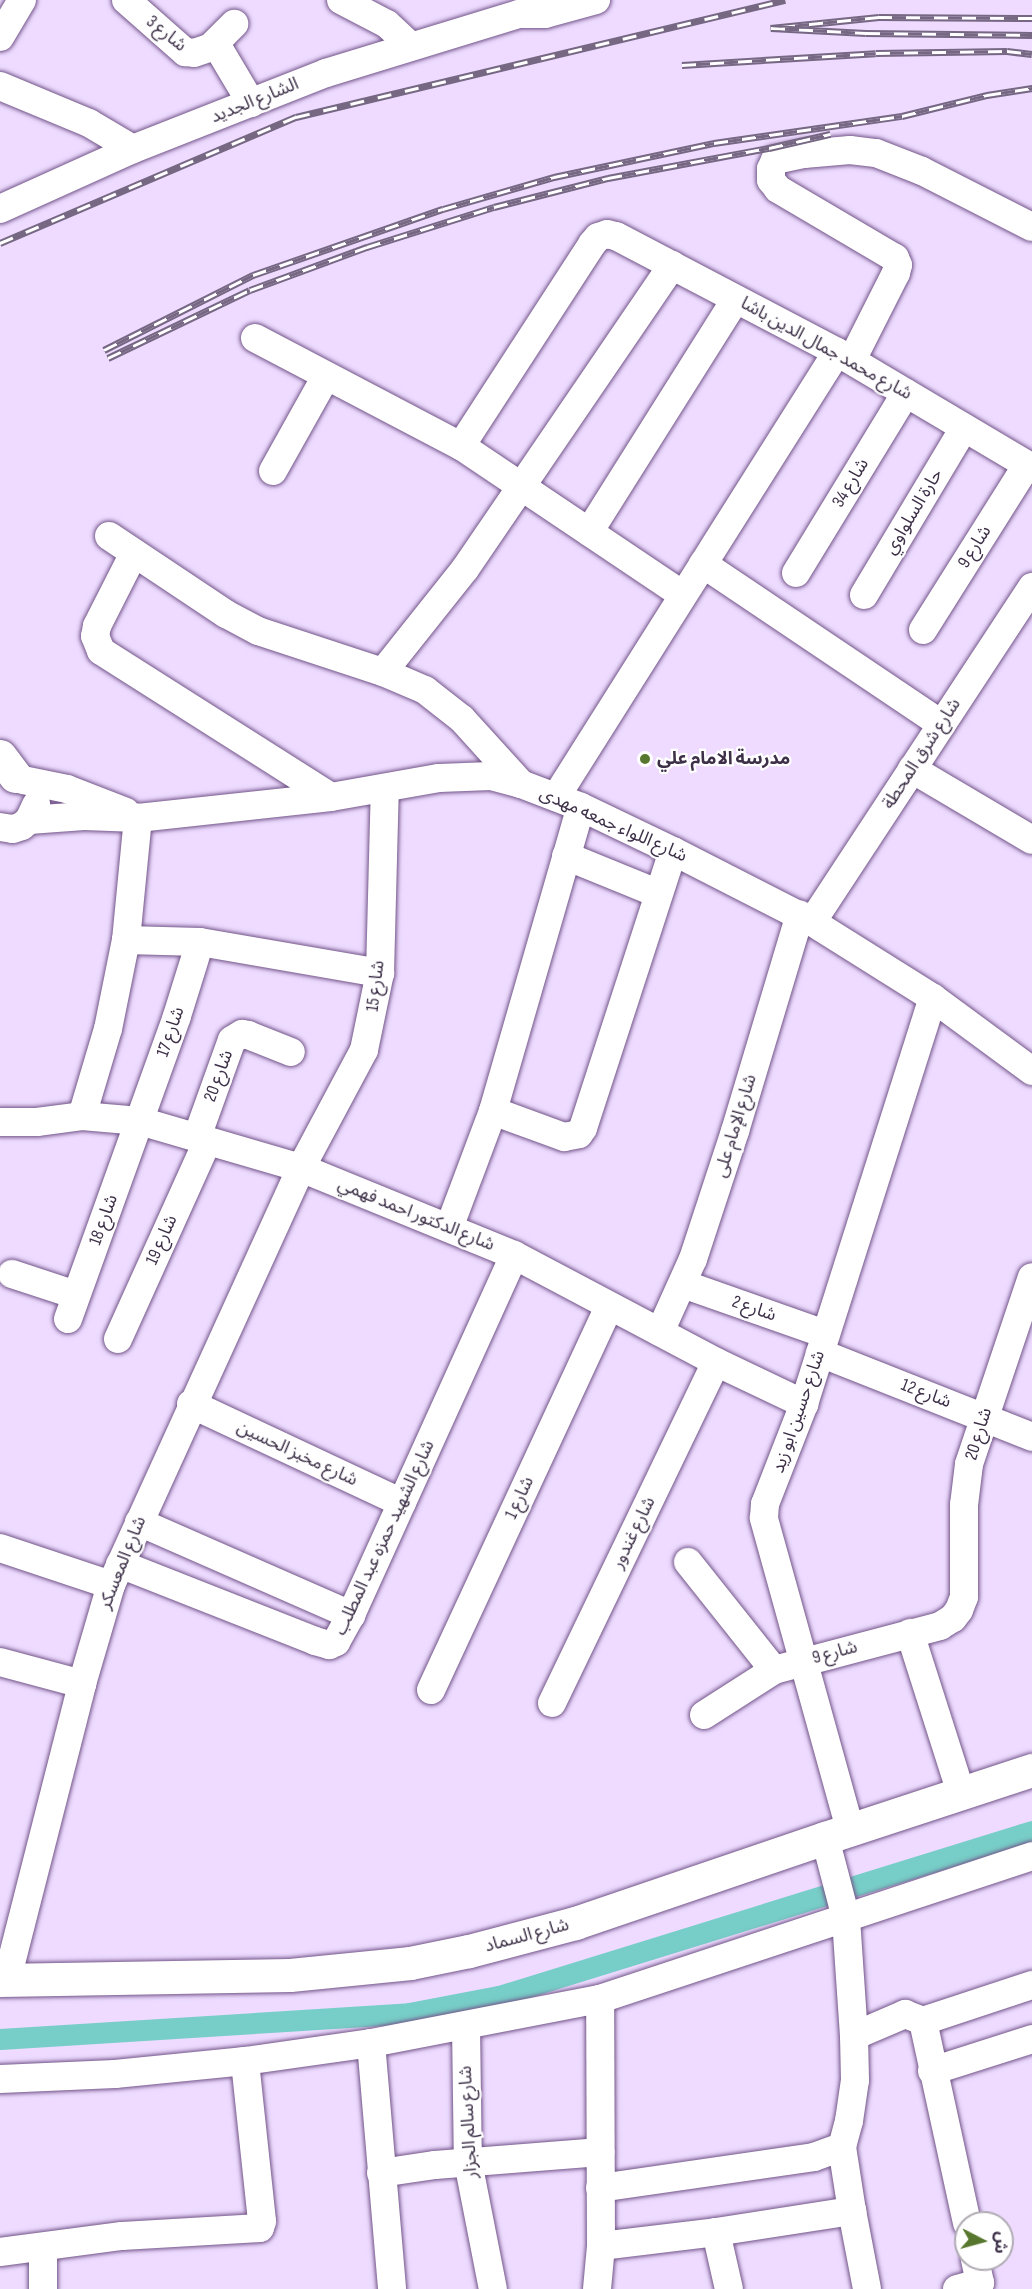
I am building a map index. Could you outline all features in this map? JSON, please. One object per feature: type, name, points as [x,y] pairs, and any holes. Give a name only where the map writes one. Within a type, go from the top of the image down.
[{"type":"highway","name":"شارع السماد","points":[[3,1980],[290,1975],[410,1963],[575,1923],[835,1844],[961,1793],[1032,1770]]},
{"type":"street","points":[[0,37],[22,0]]},
{"type":"street","name":"شارع 3","points":[[126,0],[185,52],[194,53],[211,46],[222,52],[251,103]]},
{"type":"street","points":[[341,0],[387,24],[411,46]]},
{"type":"street","points":[[484,0],[519,10]]},
{"type":"street","name":"الشارع الجديد","points":[[0,209],[133,149],[326,73],[519,10],[545,14],[596,0]]},
{"type":"street","points":[[211,46],[234,24]]},
{"type":"street","points":[[0,86],[89,123],[133,149]]},
{"type":"street","points":[[449,1228],[493,1111],[566,856],[568,802],[683,596],[844,356],[898,266],[890,252],[778,189],[771,180],[771,169],[776,160],[804,154],[850,150],[876,153],[922,171],[1032,227]]},
{"type":"street","name":"شارع محمد جمال الدين باشا","points":[[461,446],[592,244],[602,234],[616,236],[844,356],[1029,466]]},
{"type":"street","points":[[383,672],[465,569],[672,265]]},
{"type":"street","points":[[589,532],[736,299]]},
{"type":"street","points":[[255,338],[461,446],[521,484],[683,596]]},
{"type":"street","points":[[273,471],[326,376]]},
{"type":"street","name":"شارع 34","points":[[796,573],[906,393]]},
{"type":"street","name":"حارة السلواوي","points":[[864,595],[964,428]]},
{"type":"street","name":"شارع 9","points":[[923,630],[1029,466]]},
{"type":"street","points":[[109,536],[226,614],[258,631],[383,672],[425,690],[462,719],[521,784]]},
{"type":"street","points":[[134,553],[97,626],[95,636],[101,651],[331,796]]},
{"type":"street","points":[[703,564],[941,724]]},
{"type":"street","name":"شارع شرق المحطة","points":[[806,918],[912,769],[1032,586]]},
{"type":"street","points":[[912,769],[1032,840]]},
{"type":"street","points":[[10,772],[89,796],[138,819],[126,940],[108,1029],[82,1116]]},
{"type":"street","points":[[10,772],[31,786],[36,803],[11,828]]},
{"type":"street","name":"شارع اللواء جمعه مهدى","points":[[11,828],[84,816],[138,819],[331,796],[438,778],[490,776],[521,784],[568,802],[673,851],[806,918],[933,998],[1032,1071]]},
{"type":"street","name":"شارع 15","points":[[301,1168],[364,1050],[380,973],[385,788]]},
{"type":"street","points":[[493,1111],[564,1137],[579,1134],[587,1118],[673,851]]},
{"type":"street","points":[[566,856],[659,894]]},
{"type":"street","name":"شارع الإمام على","points":[[660,1332],[683,1284],[806,918]]},
{"type":"street","points":[[126,940],[200,942],[380,973]]},
{"type":"street","name":"شارع 17","points":[[140,1120],[200,942]]},
{"type":"street","name":"شارع حسين ابو زيد","points":[[842,2147],[849,2121],[855,2080],[854,2036],[844,1908],[804,1661],[764,1518],[765,1504],[804,1404],[933,998]]},
{"type":"street","name":"شارع 20","points":[[202,1140],[232,1040],[242,1034],[248,1035],[291,1052]]},
{"type":"street","name":"شارع الدكتور احمد فهمي","points":[[0,1122],[37,1122],[82,1116],[140,1120],[301,1168],[514,1255],[716,1362],[804,1404]]},
{"type":"street","name":"شارع 18","points":[[12,1274],[72,1307],[140,1120]]},
{"type":"street","name":"شارع 19","points":[[118,1339],[202,1140]]},
{"type":"street","name":"شارع المعسكر","points":[[3,1980],[82,1684],[116,1574],[191,1404],[301,1168]]},
{"type":"street","name":"شارع الشهيد حمزه عبد المطلب","points":[[116,1574],[329,1645],[336,1642],[351,1616],[514,1255]]},
{"type":"street","name":"شارع 20","points":[[964,1597],[964,1505],[969,1464],[1032,1277]]},
{"type":"street","name":"شارع 2","points":[[683,1284],[822,1343]]},
{"type":"street","name":"شارع 1","points":[[430,1690],[609,1306]]},
{"type":"street","name":"شارع 12","points":[[822,1343],[1032,1437]]},
{"type":"street","name":"شارع غندور","points":[[552,1703],[716,1362]]},
{"type":"street","name":"شارع مخبز الحسين","points":[[191,1404],[402,1503]]},
{"type":"street","points":[[139,1522],[351,1616]]},
{"type":"street","points":[[0,1548],[116,1574]]},
{"type":"street","points":[[688,1562],[774,1670]]},
{"type":"street","name":"شارع 9","points":[[704,1715],[774,1670],[940,1626],[953,1618],[964,1597]]},
{"type":"street","points":[[910,1633],[961,1793]]},
{"type":"street","points":[[0,1662],[82,1684]]},
{"type":"street","points":[[0,2079],[115,2074],[245,2061],[371,2043],[600,1999],[844,1908],[1032,1856]]},
{"type":"street","points":[[854,2036],[905,2014],[923,2021],[1032,1985]]},
{"type":"street","points":[[597,2289],[600,2246],[600,1999]]},
{"type":"street","points":[[923,2021],[932,2071],[964,2211]]},
{"type":"street","name":"شارع سالم الجزار","points":[[466,2026],[468,2162],[493,2289]]},
{"type":"street","points":[[932,2071],[1032,2039]]},
{"type":"street","points":[[371,2043],[392,2289]]},
{"type":"street","points":[[0,2252],[162,2233],[260,2228],[262,2221],[245,2061]]},
{"type":"street","points":[[600,2188],[814,2157],[842,2147],[867,2289]]},
{"type":"street","points":[[381,2173],[468,2162],[600,2152]]},
{"type":"street","points":[[600,2246],[716,2232],[852,2211]]},
{"type":"street","points":[[716,2232],[729,2289]]},
{"type":"street","points":[[43,2247],[43,2289]]},
{"type":"street","points":[[957,2289],[980,2283],[978,2271]]},
{"type":"waterway","points":[[0,2039],[409,2013],[499,1996],[1032,1831]]},
{"type":"railway","points":[[0,243],[296,117],[785,0]]},
{"type":"railway","points":[[1032,18],[879,17],[771,28],[866,33],[1032,35]]},
{"type":"railway","points":[[682,65],[876,53],[1007,51],[1032,54]]},
{"type":"railway","points":[[104,350],[253,275],[443,209],[554,177],[714,143],[902,116],[987,95],[1032,88]]},
{"type":"railway","points":[[108,358],[250,290],[367,247],[494,207],[608,178],[769,148],[830,134]]},
{"type":"place","name":"مدرسة الامام علي","points":[[645,759]]}]
